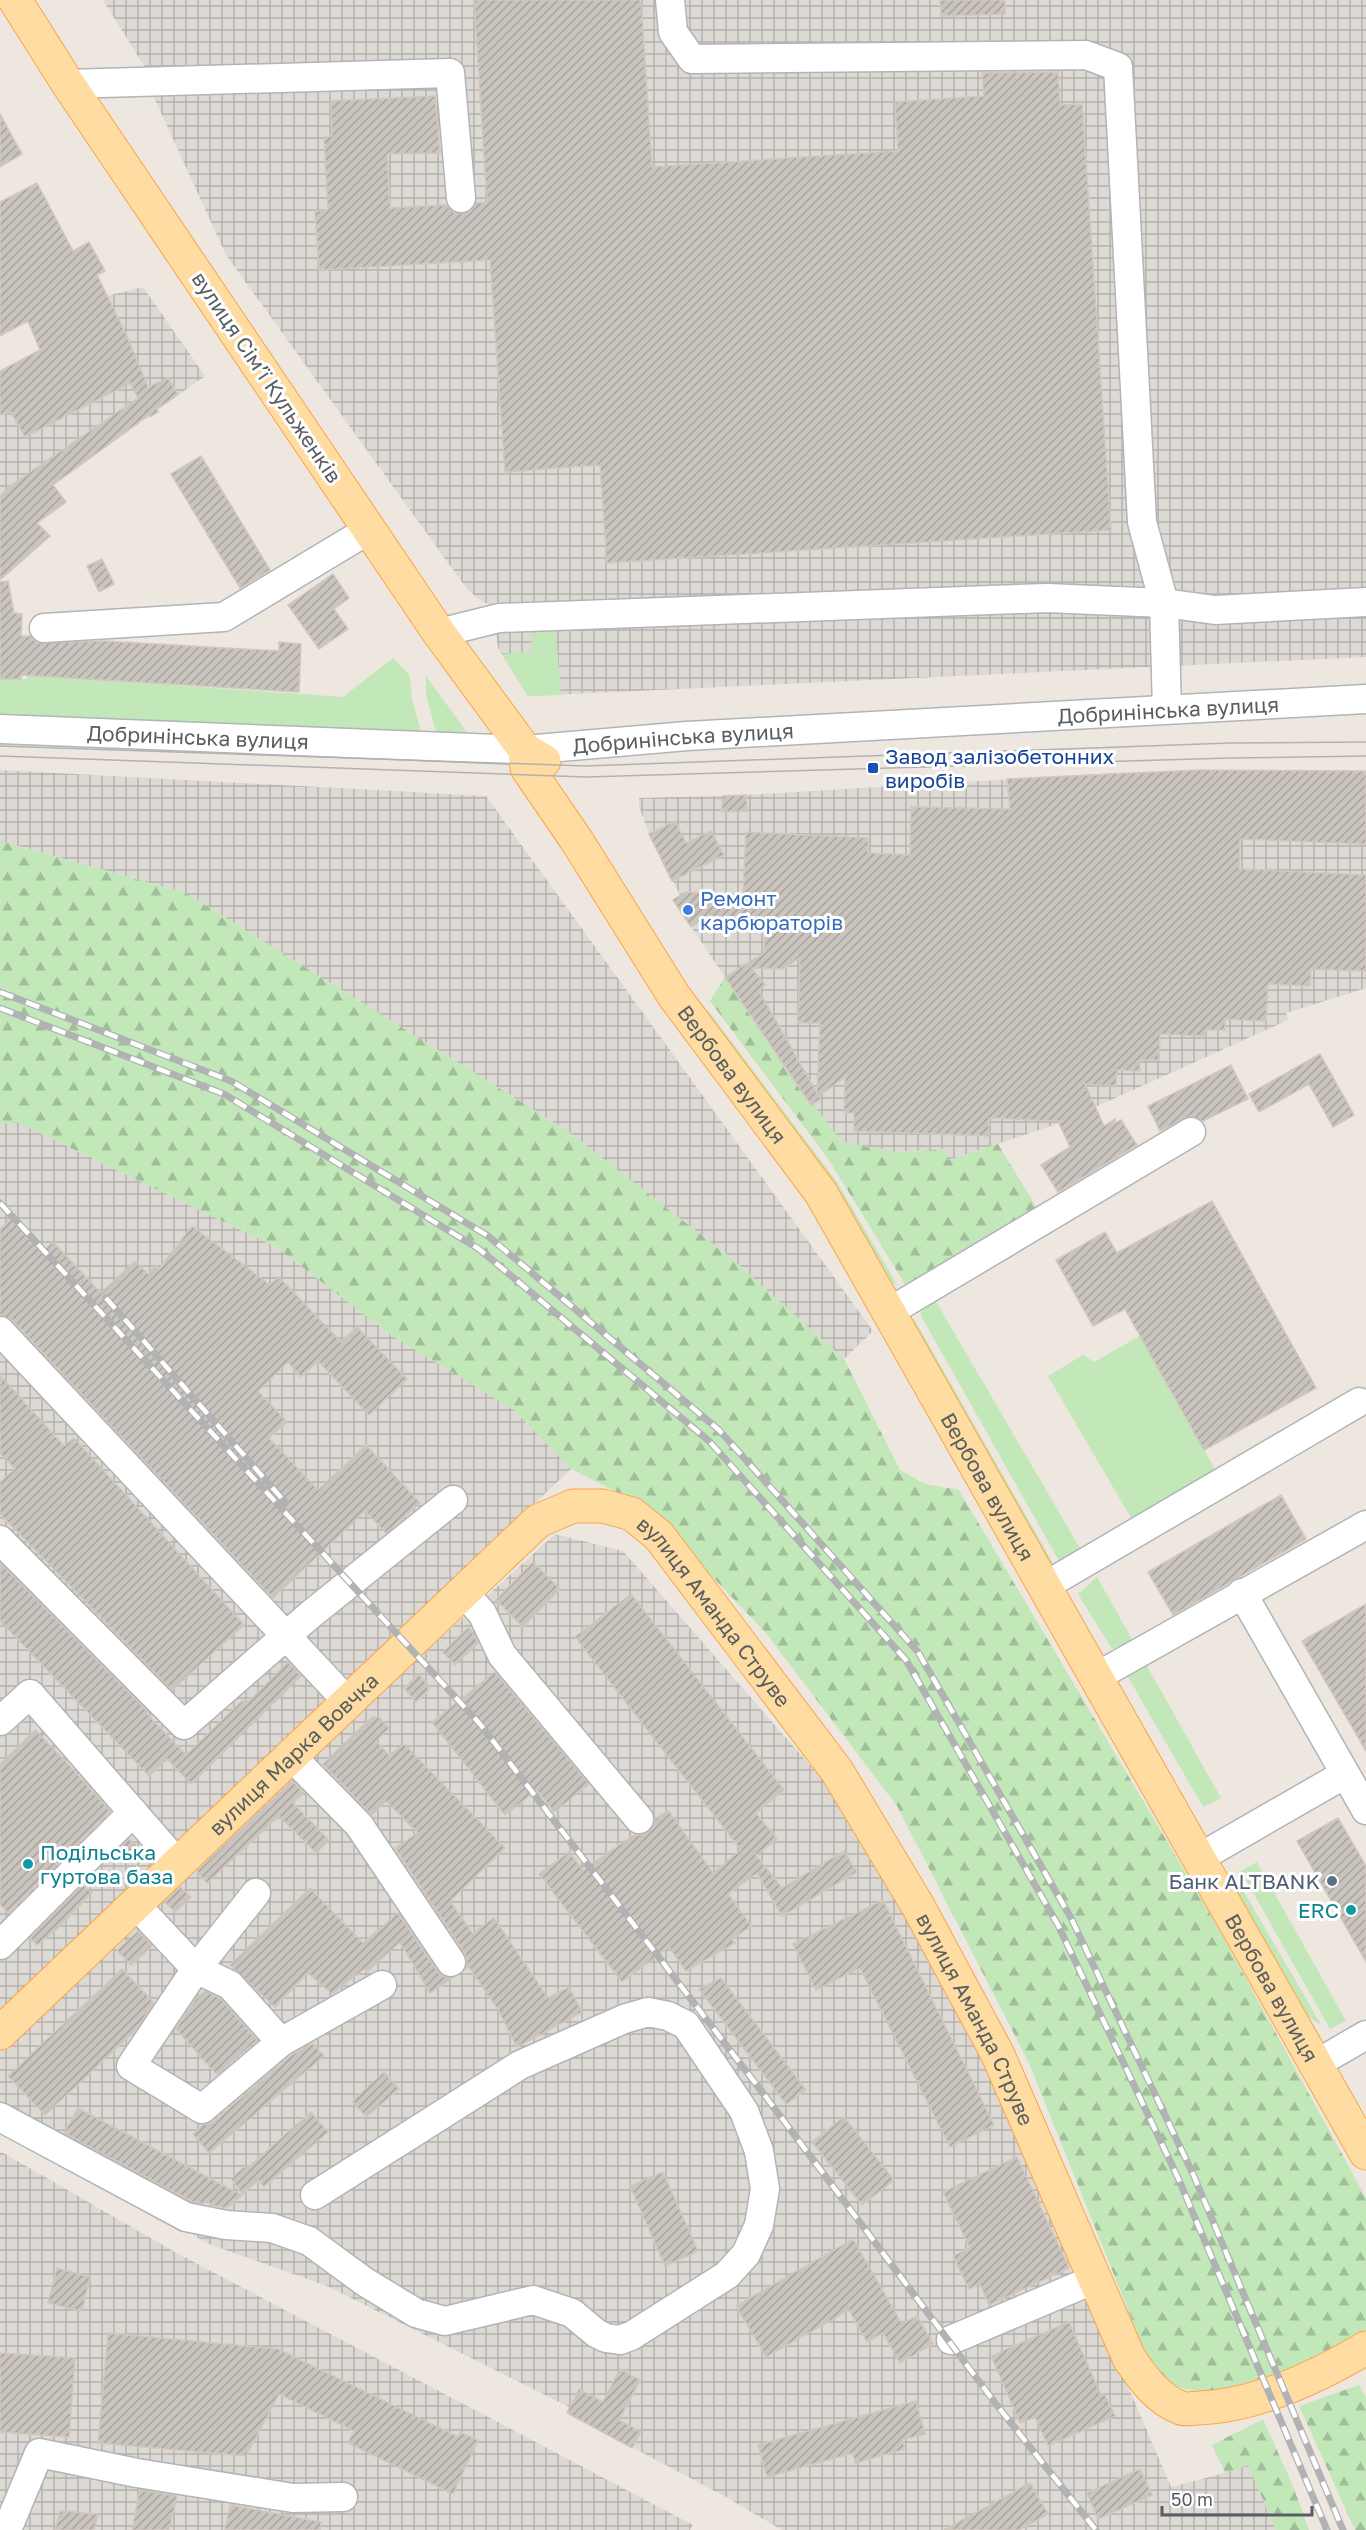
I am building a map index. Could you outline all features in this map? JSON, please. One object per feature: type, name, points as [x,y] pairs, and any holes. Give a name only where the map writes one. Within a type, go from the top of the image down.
[{"type":"main road","name":"вулиця Сімʼї Кульженків","points":[[15,0],[68,84],[439,633],[525,750]]},
{"type":"main road","name":"Вербова вулиця","points":[[525,750],[527,768],[577,841],[674,996],[821,1192],[1366,2153]]},
{"type":"main road","name":"вулиця Марка Вовчка","points":[[0,2033],[538,1521],[573,1506],[603,1506]]},
{"type":"main road","name":"вулиця Аманда Струве","points":[[603,1506],[632,1514],[659,1536],[837,1771],[918,1906],[998,2055],[1129,2358],[1151,2390],[1182,2409],[1217,2407],[1258,2397],[1330,2369],[1366,2348]]},
{"type":"street","points":[[670,0],[673,32],[692,59],[1086,55],[1118,67],[1142,522],[1164,603],[1167,709]]},
{"type":"street","points":[[68,84],[450,73],[461,198]]},
{"type":"street","points":[[45,628],[224,617],[370,529]]},
{"type":"street","points":[[439,633],[499,618],[1047,598],[1164,603],[1215,610],[1366,602]]},
{"type":"street","name":"Добринінська вулиця","points":[[0,729],[525,750],[687,736],[1366,699]]},
{"type":"street","points":[[889,1312],[1191,1132]]},
{"type":"street","points":[[0,1331],[348,1702]]},
{"type":"street","points":[[1045,1586],[1359,1402]]},
{"type":"street","points":[[0,1540],[184,1725],[286,1636],[453,1500]]},
{"type":"street","points":[[1096,1677],[1366,1525]]},
{"type":"street","points":[[463,1592],[482,1613],[502,1655],[639,1819]]},
{"type":"street","points":[[1242,1593],[1366,1810]]},
{"type":"street","points":[[0,1722],[30,1694],[178,1864]]},
{"type":"street","points":[[291,1756],[359,1825],[451,1962]]},
{"type":"street","points":[[1199,1858],[1345,1774]]},
{"type":"street","points":[[0,1945],[133,1812]]},
{"type":"street","points":[[256,1893],[196,1969],[131,2066],[202,2109],[281,2042],[382,1985]]},
{"type":"street","points":[[135,1904],[196,1969],[230,1985],[281,2042]]},
{"type":"street","points":[[0,2117],[186,2217],[225,2225],[272,2228],[309,2241],[365,2282],[416,2313],[445,2322],[533,2300],[572,2313],[596,2333],[620,2340],[631,2336],[727,2275],[746,2254],[759,2225],[765,2188],[759,2151],[744,2111],[686,2025],[668,2016],[648,2012],[624,2019],[520,2065],[315,2195]]},
{"type":"street","points":[[1316,2064],[1366,2035]]},
{"type":"street","points":[[951,2340],[1095,2279]]},
{"type":"street","points":[[7,2530],[39,2453],[137,2473],[293,2498],[343,2497]]},
{"type":"shaded area","points":[[103,0],[1366,0],[1366,657],[528,696],[498,648],[496,606],[482,602],[467,589],[226,255],[152,93],[146,69]]},
{"type":"shaded area","points":[[143,287],[205,376],[24,506],[0,527],[0,371],[40,350],[33,332],[107,296]]},
{"type":"shaded area","points":[[0,770],[486,796],[873,1331],[844,1359],[731,1258],[566,1130],[186,893],[0,841]]},
{"type":"shaded area","points":[[1200,770],[1366,771],[1366,988],[1286,1013],[1288,1020],[1060,1123],[949,1160],[946,1149],[895,1152],[842,1142],[793,1078],[673,900],[680,895],[649,834],[639,806],[639,798],[746,795]]},
{"type":"shaded area","points":[[17,1122],[276,1247],[391,1335],[514,1410],[571,1469],[0,2011],[0,1124]]},
{"type":"shaded area","points":[[555,1534],[623,1551],[848,1809],[989,2062],[1171,2487],[1225,2473],[1248,2464],[1276,2530],[782,2530],[726,2497],[567,2413],[569,2407],[327,2286],[206,2243],[0,2109],[0,2044],[291,1774]]},
{"type":"shaded area","points":[[0,2151],[173,2251],[693,2525],[690,2530],[0,2530]]},
{"type":"green space","points":[[556,632],[561,695],[528,696],[502,654],[532,652],[531,633]]},
{"type":"green space","points":[[393,658],[410,676],[412,699],[422,735],[0,717],[0,679],[27,679],[27,675],[343,697]]},
{"type":"green space","points":[[426,676],[468,734],[437,735],[426,695]]},
{"type":"green space","points":[[0,841],[186,893],[566,1130],[731,1258],[844,1359],[900,1470],[925,1484],[959,1490],[1216,1924],[1366,2198],[1366,2330],[1350,2342],[1304,2366],[1249,2385],[1222,2390],[1198,2391],[1179,2387],[1167,2380],[1157,2370],[1143,2347],[1029,2063],[897,1806],[766,1633],[645,1506],[571,1469],[514,1410],[391,1335],[276,1247],[17,1122],[0,1124]]},
{"type":"green space","points":[[725,977],[793,1078],[842,1142],[895,1152],[946,1149],[949,1160],[998,1144],[1037,1208],[908,1289],[829,1160],[710,1001]]},
{"type":"green space","points":[[707,1009],[837,1182],[898,1286],[882,1277],[705,1020]]},
{"type":"green space","points":[[935,1300],[1084,1555],[1063,1568],[920,1314],[927,1305]]},
{"type":"green space","points":[[914,1319],[1057,1570],[1046,1567],[914,1334]]},
{"type":"green space","points":[[1140,1336],[1217,1473],[1134,1523],[1048,1376],[1083,1355],[1094,1362]]},
{"type":"green space","points":[[1097,1577],[1133,1641],[1112,1649],[1078,1594]]},
{"type":"green space","points":[[1143,1659],[1221,1798],[1203,1807],[1127,1675]]},
{"type":"green space","points":[[1257,1862],[1346,2021],[1330,2029],[1241,1871]]},
{"type":"green space","points":[[1237,1880],[1322,2026],[1305,2014],[1238,1900]]},
{"type":"green space","points":[[1359,2385],[1366,2398],[1366,2530],[1355,2530],[1299,2406]]},
{"type":"green space","points":[[1263,2419],[1293,2486],[1309,2530],[1276,2530],[1248,2465],[1225,2473],[1212,2445]]},
{"type":"building","points":[[474,0],[641,0],[652,167],[898,151],[895,102],[984,96],[982,73],[1058,72],[1060,105],[1082,104],[1111,530],[607,563],[600,465],[505,472],[490,260],[319,270],[315,211],[328,210],[324,137],[332,136],[331,101],[435,96],[440,153],[387,154],[390,208],[446,205],[454,213],[462,214],[471,211],[476,203],[487,202]]},
{"type":"building","points":[[940,0],[1005,0],[1005,14],[941,16]]},
{"type":"building","points":[[0,114],[22,154],[0,167]]},
{"type":"building","points":[[37,183],[73,251],[89,242],[105,271],[97,275],[126,334],[148,387],[168,378],[178,394],[157,409],[158,412],[150,417],[149,415],[53,485],[66,502],[37,523],[50,536],[0,580],[0,496],[10,486],[138,398],[130,383],[25,437],[11,412],[0,415],[0,371],[40,350],[28,321],[0,336],[0,202]]},
{"type":"building","points":[[201,456],[270,570],[240,588],[171,474]]},
{"type":"building","points":[[102,559],[114,584],[99,592],[87,566]]},
{"type":"building","points":[[333,574],[349,598],[334,609],[348,629],[319,649],[288,605]]},
{"type":"building","points":[[8,581],[14,613],[22,614],[21,636],[30,636],[37,643],[103,641],[279,651],[279,642],[301,644],[299,692],[21,675],[21,679],[0,679],[0,582]]},
{"type":"building","points":[[1200,770],[1366,771],[1366,844],[1240,839],[1239,869],[1366,875],[1366,971],[1311,969],[1310,986],[1268,984],[1266,1021],[1225,1019],[1225,1030],[1205,1030],[1205,1036],[1160,1034],[1159,1060],[1140,1060],[1140,1071],[1117,1070],[1116,1086],[1085,1084],[1104,1126],[1115,1119],[1115,1123],[1121,1120],[1137,1145],[1058,1192],[1041,1165],[1070,1147],[1058,1121],[989,1118],[989,1136],[854,1131],[854,1113],[844,1113],[845,1077],[819,1096],[821,1099],[811,1105],[725,977],[764,953],[766,918],[708,916],[691,927],[673,900],[685,892],[743,894],[746,832],[868,838],[868,853],[910,855],[911,807],[1010,809],[1007,779]],"holes":[[[800,957],[798,1023],[820,1023],[817,1093],[759,991],[765,985],[752,968],[784,969]]]},
{"type":"building","points":[[746,795],[747,811],[722,812],[722,796]]},
{"type":"building","points":[[675,821],[686,843],[711,831],[724,855],[672,881],[649,834]]},
{"type":"building","points":[[1320,1054],[1354,1115],[1333,1127],[1309,1084],[1259,1112],[1249,1094]]},
{"type":"building","points":[[1231,1065],[1248,1099],[1203,1121],[1190,1116],[1160,1131],[1148,1106]]},
{"type":"building","points":[[1212,1201],[1316,1388],[1204,1450],[1125,1309],[1093,1326],[1056,1260],[1105,1232],[1117,1253]]},
{"type":"building","points":[[11,1219],[42,1252],[53,1242],[101,1293],[135,1261],[148,1274],[156,1266],[159,1269],[192,1226],[270,1285],[279,1277],[341,1342],[357,1327],[407,1379],[369,1415],[318,1361],[301,1377],[288,1362],[258,1391],[287,1422],[269,1438],[318,1490],[366,1445],[420,1503],[386,1533],[365,1511],[273,1598],[12,1320],[0,1315],[0,1229]]},
{"type":"building","points":[[0,1375],[64,1446],[74,1438],[244,1625],[172,1690],[0,1514],[0,1482],[15,1469],[0,1453]]},
{"type":"building","points":[[1281,1495],[1306,1539],[1173,1615],[1148,1572]]},
{"type":"building","points":[[533,1562],[560,1589],[523,1627],[496,1600]]},
{"type":"building","points":[[0,1563],[148,1712],[146,1713],[186,1755],[243,1700],[246,1704],[288,1662],[301,1676],[191,1784],[167,1759],[149,1776],[0,1621]]},
{"type":"building","points":[[631,1594],[784,1790],[756,1813],[777,1839],[756,1855],[782,1888],[844,1851],[857,1872],[782,1916],[757,1873],[728,1894],[751,1926],[732,1939],[735,1943],[686,1971],[669,1947],[622,1982],[539,1874],[569,1852],[583,1870],[634,1835],[649,1832],[655,1819],[668,1810],[713,1873],[741,1850],[575,1637]]},
{"type":"building","points":[[1366,1604],[1366,1751],[1302,1641]]},
{"type":"building","points":[[469,1627],[478,1643],[455,1665],[443,1652]]},
{"type":"building","points":[[495,1672],[589,1784],[554,1812],[537,1790],[505,1815],[432,1722]]},
{"type":"building","points":[[419,1674],[428,1685],[428,1691],[416,1702],[404,1688]]},
{"type":"building","points":[[372,1717],[379,1717],[389,1728],[376,1741],[389,1755],[404,1744],[505,1848],[450,1901],[472,1933],[494,1918],[548,1998],[569,1987],[582,2012],[517,2047],[497,2008],[469,1967],[466,1969],[465,1953],[395,1848],[418,1833],[386,1801],[372,1815],[323,1764]]},
{"type":"building","name":"Подільська гуртова база","points":[[35,1730],[110,1811],[8,1913],[0,1904],[0,1764]]},
{"type":"building","points":[[292,1781],[304,1793],[293,1803],[329,1840],[316,1853],[279,1816],[207,1883],[197,1871]]},
{"type":"building","name":"ERC","points":[[1338,1818],[1366,1866],[1366,1962],[1297,1841]]},
{"type":"building","points":[[129,1839],[138,1847],[125,1860],[117,1851]]},
{"type":"building","points":[[83,1885],[92,1893],[55,1931],[37,1945],[30,1938]]},
{"type":"building","points":[[180,1887],[191,1897],[175,1912],[165,1902]]},
{"type":"building","points":[[310,1888],[363,1943],[398,1913],[437,1971],[444,1977],[452,1978],[430,1993],[400,1942],[367,1972],[364,1969],[332,1994],[308,1973],[275,2007],[230,1965]]},
{"type":"building","points":[[883,1900],[994,2125],[950,2147],[860,1968],[816,1990],[793,1944]]},
{"type":"building","points":[[138,1931],[152,1946],[131,1965],[117,1950]]},
{"type":"building","points":[[122,1969],[154,2003],[134,2032],[45,2115],[8,2076]]},
{"type":"building","points":[[721,1978],[806,2090],[786,2104],[699,1989]]},
{"type":"building","points":[[205,1991],[220,1998],[257,2040],[217,2075],[176,2029],[195,2000]]},
{"type":"building","points":[[313,2043],[324,2056],[209,2153],[193,2134],[203,2125],[213,2122],[290,2056]]},
{"type":"building","points":[[384,2072],[399,2089],[366,2117],[352,2101]]},
{"type":"building","points":[[78,2108],[242,2195],[227,2208],[211,2205],[206,2199],[204,2204],[193,2202],[64,2133]]},
{"type":"building","points":[[311,2112],[328,2132],[264,2187],[259,2180],[243,2194],[231,2179],[245,2166],[247,2168]]},
{"type":"building","points":[[844,2117],[894,2180],[862,2205],[812,2142]]},
{"type":"building","points":[[1017,2157],[1069,2268],[989,2305],[980,2284],[969,2289],[953,2256],[970,2248],[943,2192]]},
{"type":"building","points":[[663,2172],[698,2251],[665,2266],[630,2186]]},
{"type":"building","points":[[853,2239],[902,2324],[917,2316],[933,2344],[900,2363],[883,2333],[867,2342],[849,2310],[766,2357],[736,2306]]},
{"type":"building","points":[[57,2268],[90,2277],[82,2311],[48,2303]]},
{"type":"building","points":[[1069,2322],[1101,2395],[1104,2393],[1115,2416],[1048,2446],[1035,2417],[1020,2423],[991,2356]]},
{"type":"building","points":[[108,2333],[278,2349],[458,2437],[460,2432],[478,2440],[453,2494],[348,2443],[354,2431],[279,2394],[246,2456],[98,2443]]},
{"type":"building","points":[[0,2353],[75,2358],[69,2437],[0,2432]]},
{"type":"building","points":[[620,2369],[640,2380],[619,2420],[641,2432],[632,2448],[567,2413],[579,2389],[603,2402]]},
{"type":"building","points":[[916,2401],[925,2434],[902,2440],[905,2449],[855,2463],[853,2453],[767,2477],[758,2445]]},
{"type":"building","points":[[1140,2469],[1152,2495],[1098,2519],[1087,2493]]},
{"type":"building","points":[[1030,2483],[1048,2514],[1019,2530],[944,2530]]},
{"type":"building","points":[[140,2490],[177,2496],[169,2530],[132,2530]]},
{"type":"building","points":[[230,2505],[321,2522],[320,2530],[225,2530]]},
{"type":"building","points":[[60,2511],[98,2514],[94,2530],[55,2530]]},
{"type":"tram line","points":[[0,746],[585,766],[1230,743],[1366,742]]},
{"type":"tram line","points":[[0,756],[586,777],[1366,756]]},
{"type":"railway","points":[[0,992],[231,1081],[488,1236],[719,1430],[918,1652],[1071,1918],[1193,2174],[1343,2530]]},
{"type":"railway","points":[[0,1008],[224,1094],[479,1249],[709,1441],[906,1660],[1058,1925],[1179,2180],[1327,2530]]},
{"type":"railway","points":[[0,1203],[480,1724],[766,2097],[999,2408],[1096,2530]]},
{"type":"railway","points":[[106,1298],[285,1502]]},
{"type":"place","name":"Завод залізобетонних виробів","points":[[873,768]]},
{"type":"place","name":"Ремонт карбюраторів","points":[[688,910]]},
{"type":"place","name":"Подільська гуртова база","points":[[28,1864]]},
{"type":"place","name":"Банк ALTBANK","points":[[1332,1881]]},
{"type":"place","name":"ERC","points":[[1351,1910]]}]
